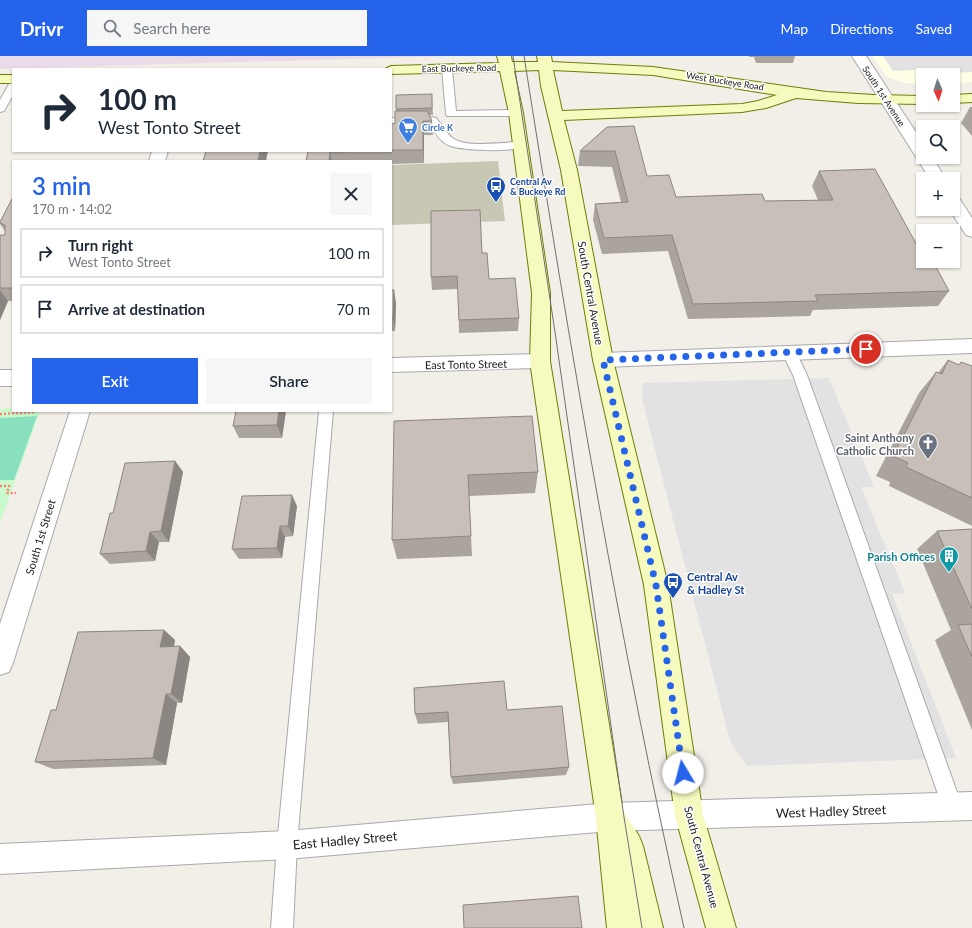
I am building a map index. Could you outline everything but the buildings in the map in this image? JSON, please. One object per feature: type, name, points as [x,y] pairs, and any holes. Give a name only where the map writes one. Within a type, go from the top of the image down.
[{"type":"main road","name":"West Buckeye Road","points":[[525,63],[653,71],[701,77],[794,93],[834,97],[916,100]]},
{"type":"main road","name":"East Buckeye Road","points":[[392,70],[525,63]]},
{"type":"main road","points":[[525,63],[516,113],[541,293],[540,361],[610,817],[622,928]]},
{"type":"main road","name":"South Central Avenue","points":[[525,63],[556,116],[569,170],[603,360],[656,585],[689,815],[721,928]]},
{"type":"main road","points":[[0,80],[12,79]]},
{"type":"main road","points":[[556,116],[684,112],[742,108],[761,105],[794,93]]},
{"type":"main road","points":[[960,99],[972,98]]},
{"type":"main road","points":[[610,817],[629,846],[648,928]]},
{"type":"street","name":"South 1st Avenue","points":[[859,56],[916,144]]},
{"type":"street","points":[[960,213],[972,231]]},
{"type":"street","points":[[603,360],[972,346]]},
{"type":"street","name":"East Tonto Street","points":[[392,365],[540,361]]},
{"type":"street","points":[[0,378],[12,378]]},
{"type":"street","name":"South 1st Street","points":[[0,663],[80,412]]},
{"type":"street","name":"West Hadley Street","points":[[689,815],[962,806]]},
{"type":"street","name":"East Hadley Street","points":[[0,859],[287,845],[610,817],[689,815]]},
{"type":"lane","points":[[447,68],[451,114]]},
{"type":"lane","points":[[0,109],[12,88]]},
{"type":"lane","points":[[392,121],[432,120],[451,114],[516,113]]},
{"type":"lane","points":[[432,120],[443,135],[452,143],[464,146],[520,145]]},
{"type":"lane","points":[[790,352],[962,806]]},
{"type":"lane","points":[[282,928],[287,845],[326,412]]},
{"type":"path","points":[[0,414],[36,412]]},
{"type":"path","points":[[0,486],[9,486],[7,493],[16,493]]},
{"type":"shaded area","points":[[0,56],[451,56],[12,68],[0,69]]},
{"type":"shaded area","points":[[872,56],[972,56],[972,82],[960,83],[960,68],[916,68],[916,84],[904,83],[887,77]]},
{"type":"shaded area","points":[[883,56],[972,56],[972,72],[960,72],[960,68],[916,68],[916,70],[893,71]]},
{"type":"shaded area","points":[[498,161],[505,221],[392,225],[392,165]]},
{"type":"shaded area","points":[[829,378],[874,487],[861,487],[905,593],[892,594],[956,758],[747,766],[730,741],[642,399],[643,383]]},
{"type":"green space","points":[[12,408],[12,412],[40,412],[0,523],[0,409]]},
{"type":"green space","points":[[37,416],[14,480],[0,480],[0,418]]},
{"type":"tram line","points":[[513,56],[555,332],[624,817],[642,928]]},
{"type":"tram line","points":[[524,56],[559,275],[597,493],[638,711],[684,928]]},
{"type":"place","name":"Circle K","points":[[408,144]]},
{"type":"place","name":"Central Av & Buckeye Rd","points":[[496,203]]},
{"type":"place","name":"Saint Anthony Catholic Church","points":[[928,460]]},
{"type":"place","name":"Parish Offices","points":[[949,573]]},
{"type":"place","name":"Central Av & Hadley St","points":[[673,599]]},
{"type":"route","points":[[683,773],[656,585],[603,360],[866,349]]}]
